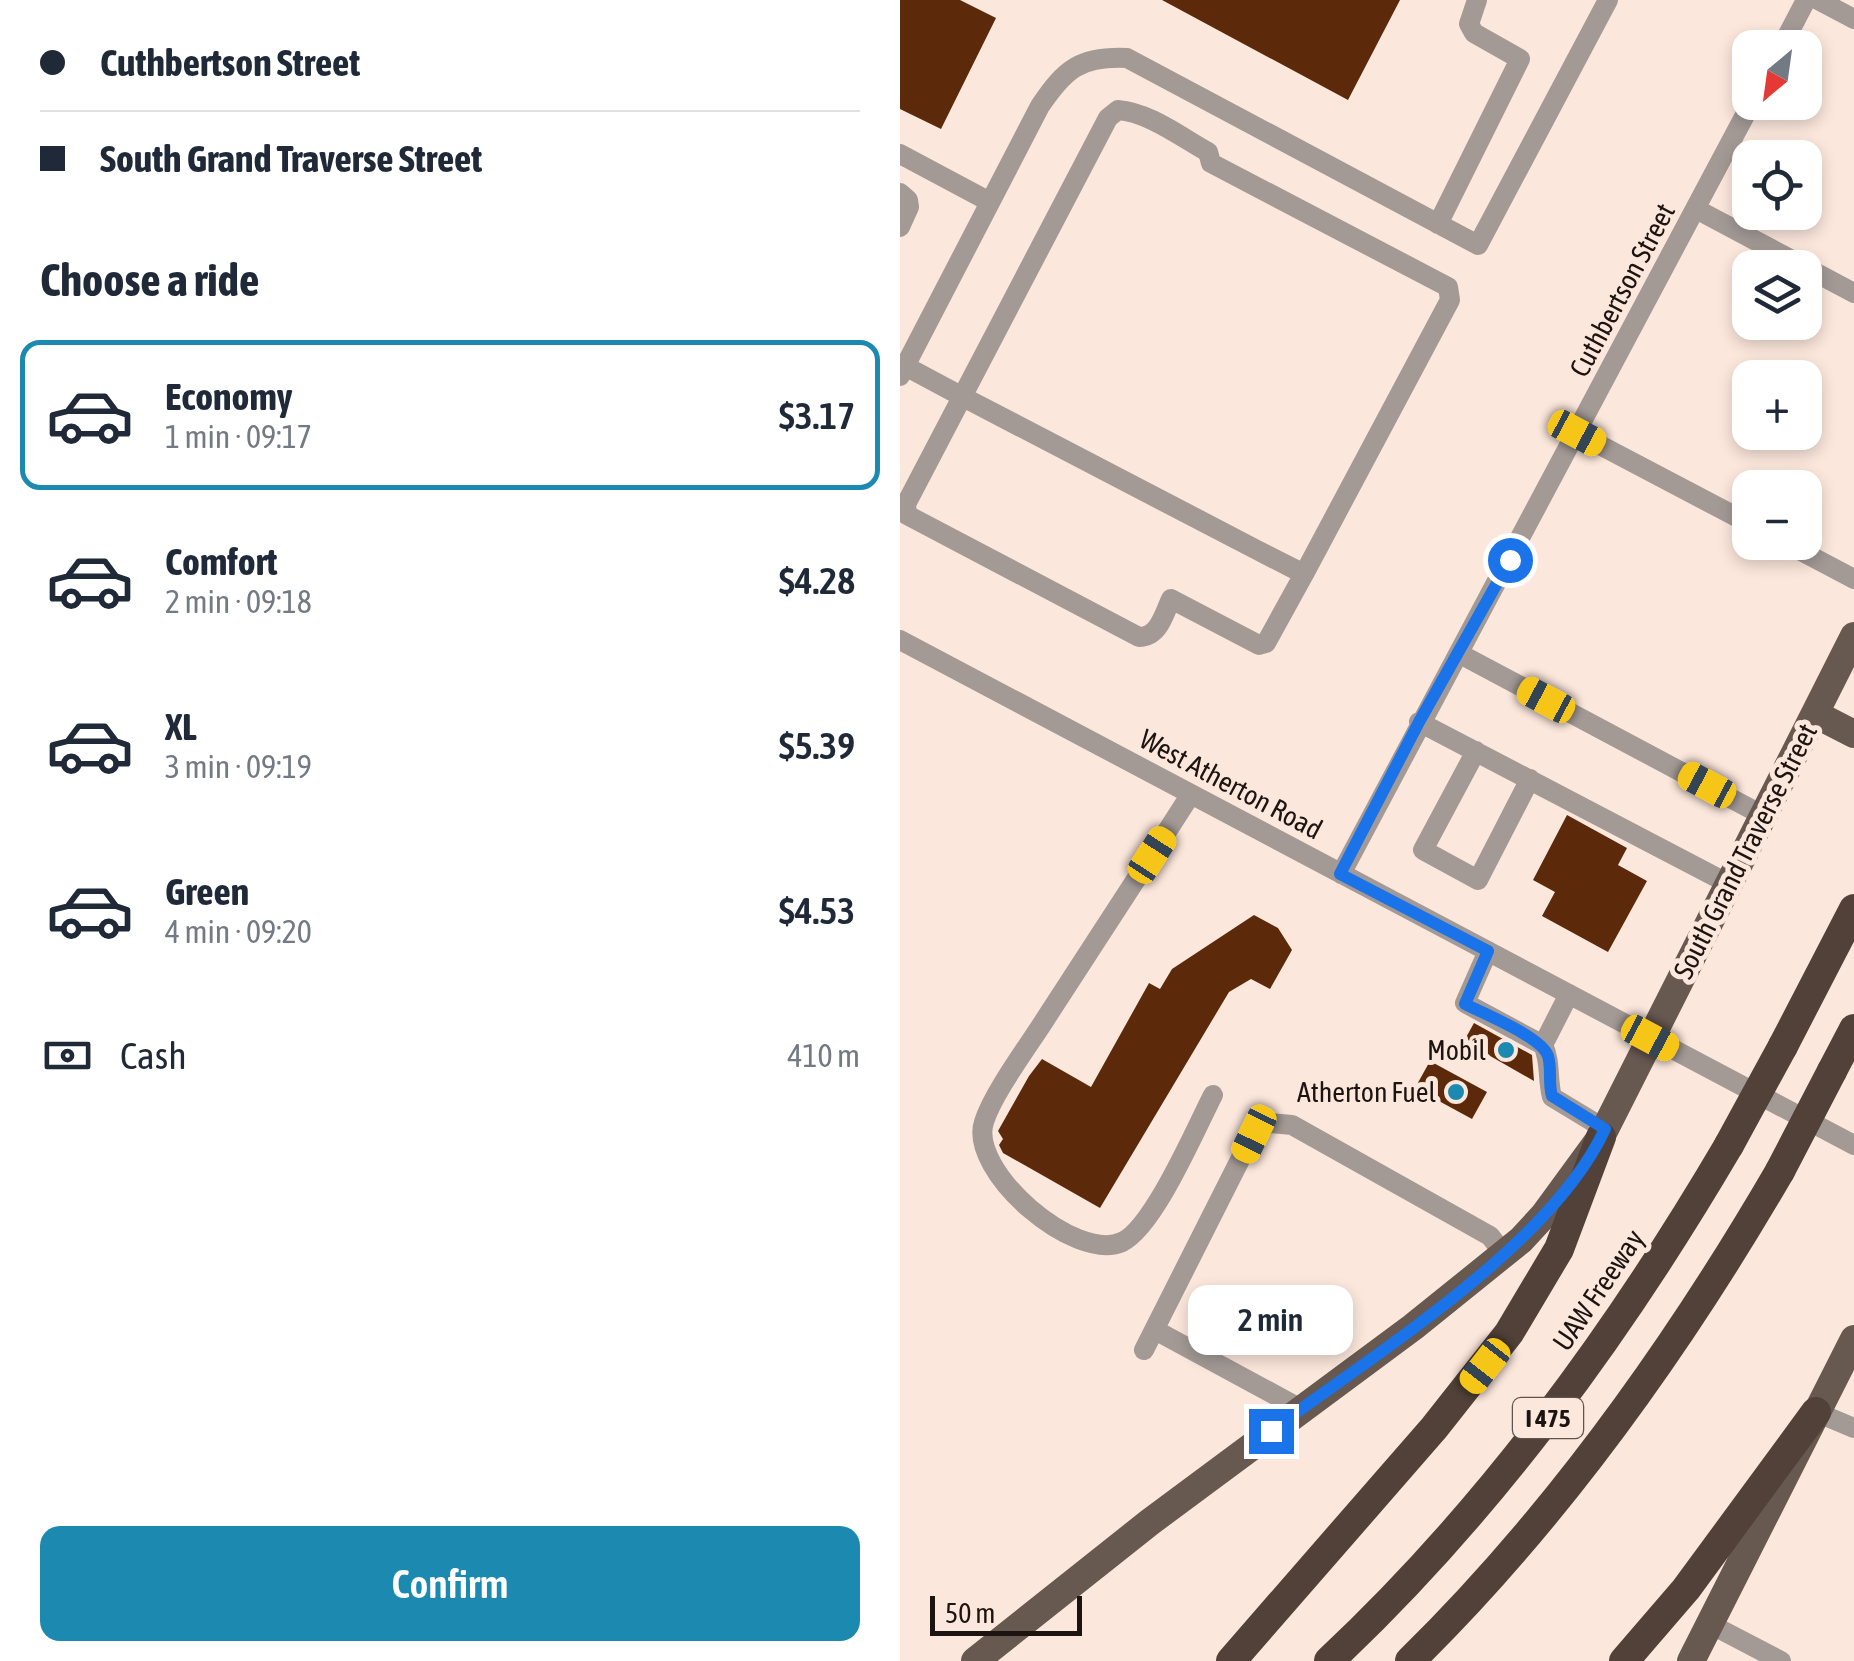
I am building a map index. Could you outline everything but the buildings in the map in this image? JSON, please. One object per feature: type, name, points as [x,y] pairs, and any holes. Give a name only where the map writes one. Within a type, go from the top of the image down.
[{"type":"highway","name":"UAW Freeway","points":[[1329,1661],[1433,1554],[1534,1436],[1649,1276],[1729,1145],[1854,909]]},
{"type":"highway","name":"I 475","points":[[1410,1661],[1515,1550],[1592,1456],[1682,1331],[1780,1171],[1854,1029]]},
{"type":"highway","points":[[1230,1661],[1434,1428],[1510,1334],[1559,1249],[1603,1133]]},
{"type":"highway","points":[[1624,1661],[1686,1589],[1816,1412]]},
{"type":"main road","name":"South Grand Traverse Street","points":[[975,1661],[1150,1522],[1504,1254],[1554,1204],[1603,1133],[1854,636]]},
{"type":"main road","points":[[1815,714],[1854,734]]},
{"type":"main road","points":[[1690,1661],[1854,1339]]},
{"type":"street","points":[[1438,224],[1520,59],[1474,33],[1469,24],[1477,0]]},
{"type":"street","points":[[1304,574],[963,396],[902,371],[1040,106],[1060,76],[1100,57],[1127,58],[1478,246],[1608,0]]},
{"type":"street","points":[[1790,30],[1806,0]]},
{"type":"street","points":[[1818,0],[1854,19]]},
{"type":"street","points":[[1118,110],[1130,111],[1208,152],[1211,163],[1448,287],[1451,293],[1304,574],[1270,638],[1259,645],[1171,599],[1155,632],[1140,637],[907,515],[906,504],[1108,118],[1118,110]]},
{"type":"street","name":"Cuthbertson Street","points":[[1340,874],[1743,120]]},
{"type":"street","points":[[900,154],[990,202]]},
{"type":"street","points":[[900,193],[909,207],[900,227]]},
{"type":"street","points":[[1696,209],[1854,294]]},
{"type":"street","points":[[1577,433],[1732,515]]},
{"type":"street","points":[[1818,560],[1854,579]]},
{"type":"street","name":"West Atherton Road","points":[[900,640],[1854,1146]]},
{"type":"street","points":[[1460,654],[1764,816]]},
{"type":"street","points":[[1419,722],[1729,884]]},
{"type":"street","points":[[1476,751],[1424,850],[1478,880],[1530,779]]},
{"type":"street","points":[[1191,794],[1012,1070],[982,1124],[985,1153],[1008,1186],[1051,1226],[1094,1246],[1122,1242],[1150,1215],[1214,1094]]},
{"type":"street","points":[[1488,951],[1465,1004],[1543,1045],[1550,1059],[1548,1083],[1552,1096],[1603,1133]]},
{"type":"street","points":[[1543,1045],[1569,994]]},
{"type":"street","points":[[1144,1350],[1254,1134],[1269,1123],[1292,1125],[1490,1236],[1504,1254]]},
{"type":"street","points":[[1154,1330],[1301,1409]]},
{"type":"street","points":[[1816,1412],[1854,1428]]},
{"type":"street","points":[[1710,1624],[1780,1661]]},
{"type":"place","name":"Mobil","points":[[1506,1050]]},
{"type":"place","name":"Atherton Fuel","points":[[1456,1092]]},
{"type":"route","points":[[1271,1431],[1522,1240],[1554,1204],[1605,1129],[1552,1096],[1548,1083],[1550,1059],[1543,1045],[1465,1004],[1488,951],[1340,874],[1510,560]]}]
